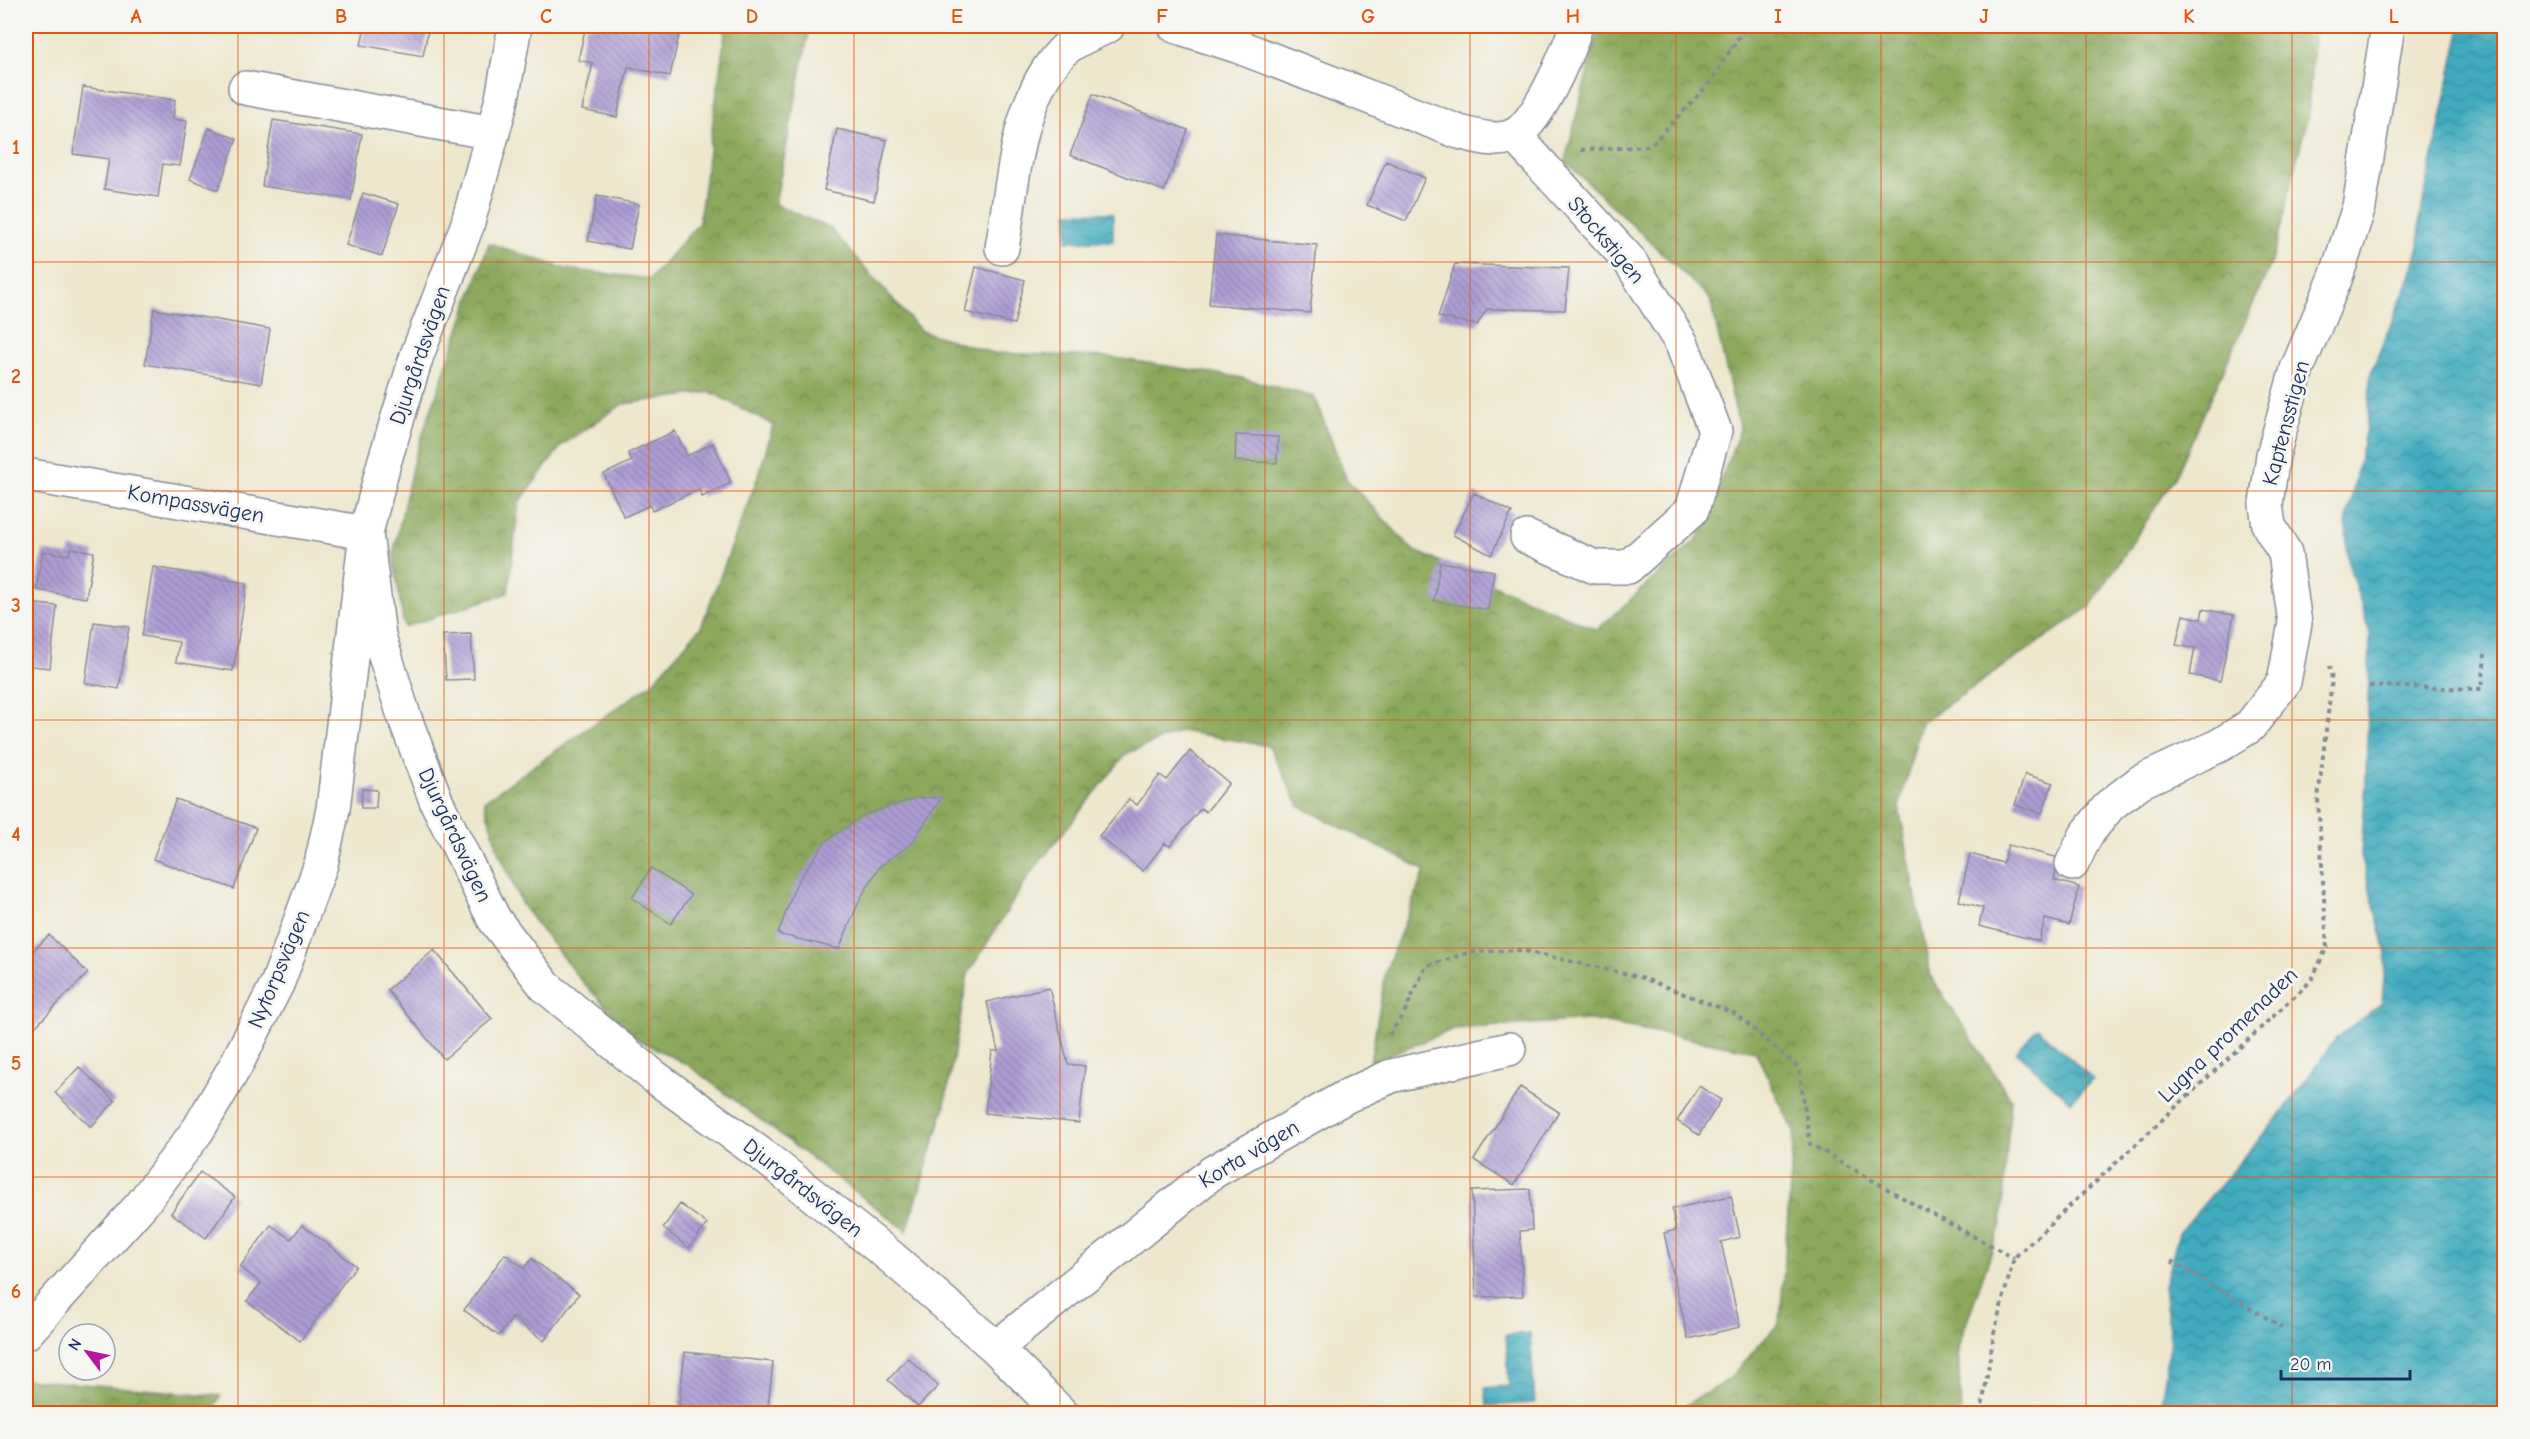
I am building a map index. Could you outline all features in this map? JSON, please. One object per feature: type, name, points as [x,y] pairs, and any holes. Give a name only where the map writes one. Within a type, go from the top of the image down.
[{"type":"street","name":"Djurgårdsvägen","points":[[515,26],[502,99],[467,226],[417,355],[384,463],[366,533],[379,636],[404,716],[437,803],[494,919],[545,986],[652,1075],[766,1158],[891,1257],[996,1348],[1062,1413]]},
{"type":"street","points":[[1002,248],[1023,127],[1041,80],[1062,51],[1108,26]]},
{"type":"street","points":[[1175,26],[1237,46],[1459,132],[1481,138],[1514,135],[1528,123],[1550,89],[1576,26]]},
{"type":"street","name":"Kaptensstigen","points":[[2072,864],[2086,835],[2110,805],[2140,782],[2220,745],[2250,726],[2284,682],[2295,623],[2285,553],[2269,526],[2266,504],[2273,455],[2297,369],[2336,277],[2359,207],[2388,26]]},
{"type":"street","points":[[245,88],[493,133]]},
{"type":"street","name":"Stockstigen","points":[[1514,135],[1629,260],[1682,344],[1715,431],[1692,510],[1628,567],[1595,567],[1527,537]]},
{"type":"street","name":"Kompassvägen","points":[[26,475],[366,533]]},
{"type":"street","name":"Nytorpsvägen","points":[[26,1333],[142,1204],[198,1130],[236,1065],[278,982],[321,864],[333,809],[366,533]]},
{"type":"street","name":"Korta vägen","points":[[996,1348],[1213,1172],[1347,1096],[1391,1076],[1509,1049]]},
{"type":"path","points":[[1576,150],[1650,146],[1708,85],[1746,26]]},
{"type":"path","points":[[2369,686],[2482,688],[2485,654]]},
{"type":"path","name":"Lugna promenaden","points":[[2014,1258],[2312,981],[2327,947],[2318,799],[2331,679],[2327,658]]},
{"type":"path","points":[[1386,1040],[1405,1011],[1426,966],[1471,952],[1521,950],[1640,977],[1736,1014],[1799,1068],[1810,1144],[2014,1258],[1994,1333],[1981,1413]]},
{"type":"path","points":[[2171,1261],[2282,1327]]},
{"type":"green space","points":[[726,26],[810,26],[775,204],[830,228],[921,331],[993,353],[1108,357],[1238,377],[1314,397],[1347,480],[1413,550],[1597,630],[1698,538],[1740,430],[1710,299],[1565,161],[1599,26],[2314,26],[2308,115],[2272,262],[2176,476],[2090,607],[1921,723],[1899,807],[1931,977],[2011,1099],[2001,1225],[1958,1347],[1961,1413],[1673,1413],[1728,1380],[1780,1322],[1794,1132],[1755,1051],[1591,1020],[1454,1029],[1370,1062],[1386,970],[1425,870],[1299,806],[1269,746],[1181,731],[1126,754],[1030,874],[968,974],[944,1109],[907,1231],[688,1065],[635,1038],[578,977],[522,905],[498,850],[484,801],[651,684],[701,627],[760,471],[773,425],[711,392],[623,404],[561,446],[519,503],[508,593],[404,627],[393,555],[414,459],[489,243],[566,269],[650,279],[699,223]]},
{"type":"green space","points":[[26,1379],[221,1396],[210,1413],[26,1413]]},
{"type":"water","points":[[2461,26],[2504,26],[2504,1413],[2160,1413],[2170,1340],[2164,1287],[2179,1233],[2285,1109],[2337,1037],[2382,1003],[2386,952],[2361,855],[2366,780],[2370,634],[2348,562],[2346,523],[2369,413],[2370,375],[2410,277],[2419,246],[2420,216]]},
{"type":"water","points":[[1068,212],[1113,213],[1113,241],[1067,241]]},
{"type":"water","points":[[2037,1028],[2093,1079],[2071,1102],[2016,1052]]},
{"type":"water","points":[[1530,1333],[1535,1403],[1487,1406],[1485,1388],[1509,1386],[1506,1335]]},
{"type":"building","points":[[365,26],[429,26],[423,56],[361,45]]},
{"type":"building","points":[[586,26],[637,28],[638,26],[681,26],[670,76],[628,67],[617,117],[582,110],[593,63],[578,60]]},
{"type":"building","points":[[83,87],[175,100],[173,119],[187,121],[180,166],[163,164],[158,197],[104,189],[109,159],[73,154]]},
{"type":"building","points":[[1093,94],[1188,130],[1164,191],[1070,155]]},
{"type":"building","points":[[273,120],[362,134],[351,200],[262,186]]},
{"type":"building","points":[[209,128],[237,139],[218,190],[190,179]]},
{"type":"building","points":[[837,129],[887,140],[874,201],[824,190]]},
{"type":"building","points":[[1386,161],[1425,178],[1406,221],[1367,205]]},
{"type":"building","points":[[363,193],[399,204],[382,256],[346,245]]},
{"type":"building","points":[[597,196],[639,204],[630,249],[588,241]]},
{"type":"building","points":[[1216,235],[1317,245],[1310,313],[1209,304]]},
{"type":"building","points":[[1455,264],[1569,268],[1565,310],[1487,309],[1477,325],[1438,317]]},
{"type":"building","points":[[976,267],[1025,280],[1014,324],[965,312]]},
{"type":"building","points":[[154,309],[270,329],[261,384],[145,364]]},
{"type":"building","points":[[675,431],[687,456],[713,443],[731,483],[702,497],[699,489],[652,511],[650,505],[624,517],[604,474],[632,461],[628,453]]},
{"type":"building","points":[[1236,435],[1278,437],[1277,463],[1235,461]]},
{"type":"building","points":[[1474,493],[1512,512],[1491,555],[1453,535]]},
{"type":"building","points":[[71,548],[94,552],[86,598],[36,590],[43,551],[69,555]]},
{"type":"building","points":[[1440,562],[1494,571],[1488,610],[1434,601]]},
{"type":"building","points":[[153,567],[247,583],[233,671],[176,662],[179,642],[142,636]]},
{"type":"building","points":[[26,603],[57,606],[50,668],[31,666],[31,675],[26,675]]},
{"type":"building","points":[[2203,609],[2234,615],[2220,681],[2190,675],[2195,648],[2176,645],[2183,615],[2201,619]]},
{"type":"building","points":[[94,622],[129,627],[119,689],[85,683]]},
{"type":"building","points":[[471,634],[474,679],[446,680],[443,635]]},
{"type":"building","points":[[1190,751],[1229,783],[1206,812],[1201,808],[1170,846],[1165,843],[1143,871],[1099,836],[1129,799],[1137,805],[1160,775],[1167,780]]},
{"type":"building","points":[[2025,774],[2053,783],[2042,813],[2015,805]]},
{"type":"building","points":[[362,789],[377,790],[376,808],[361,808]]},
{"type":"building","points":[[942,797],[911,844],[880,866],[861,897],[839,949],[778,934],[796,884],[825,842],[864,815],[916,798]]},
{"type":"building","points":[[176,799],[256,828],[234,889],[153,859]]},
{"type":"building","points":[[2008,845],[2059,858],[2054,880],[2079,887],[2069,925],[2045,919],[2039,941],[1979,926],[1983,908],[1959,901],[1970,854],[2003,863]]},
{"type":"building","points":[[651,868],[691,895],[671,924],[632,898]]},
{"type":"building","points":[[49,935],[88,973],[26,1036],[26,958]]},
{"type":"building","points":[[434,950],[492,1019],[444,1059],[387,990]]},
{"type":"building","points":[[1049,987],[1068,1064],[1085,1066],[1079,1123],[985,1113],[992,1051],[998,1051],[987,1002]]},
{"type":"building","points":[[79,1067],[115,1101],[91,1127],[55,1093]]},
{"type":"building","points":[[1699,1086],[1721,1100],[1699,1135],[1677,1121]]},
{"type":"building","points":[[1520,1087],[1559,1112],[1514,1185],[1474,1160]]},
{"type":"building","points":[[200,1172],[235,1197],[206,1238],[171,1213]]},
{"type":"building","points":[[1530,1189],[1532,1230],[1520,1231],[1523,1296],[1476,1297],[1472,1191]]},
{"type":"building","points":[[1731,1196],[1740,1237],[1721,1242],[1740,1327],[1688,1339],[1664,1233],[1676,1230],[1672,1209]]},
{"type":"building","points":[[680,1204],[707,1224],[689,1248],[663,1228]]},
{"type":"building","points":[[271,1225],[291,1239],[302,1225],[356,1266],[300,1341],[247,1301],[261,1283],[240,1267]]},
{"type":"building","points":[[505,1254],[524,1268],[532,1259],[579,1294],[544,1341],[513,1317],[499,1336],[464,1310]]},
{"type":"building","points":[[685,1352],[773,1362],[767,1414],[678,1414]]},
{"type":"building","points":[[908,1358],[938,1386],[918,1407],[888,1380]]}]
